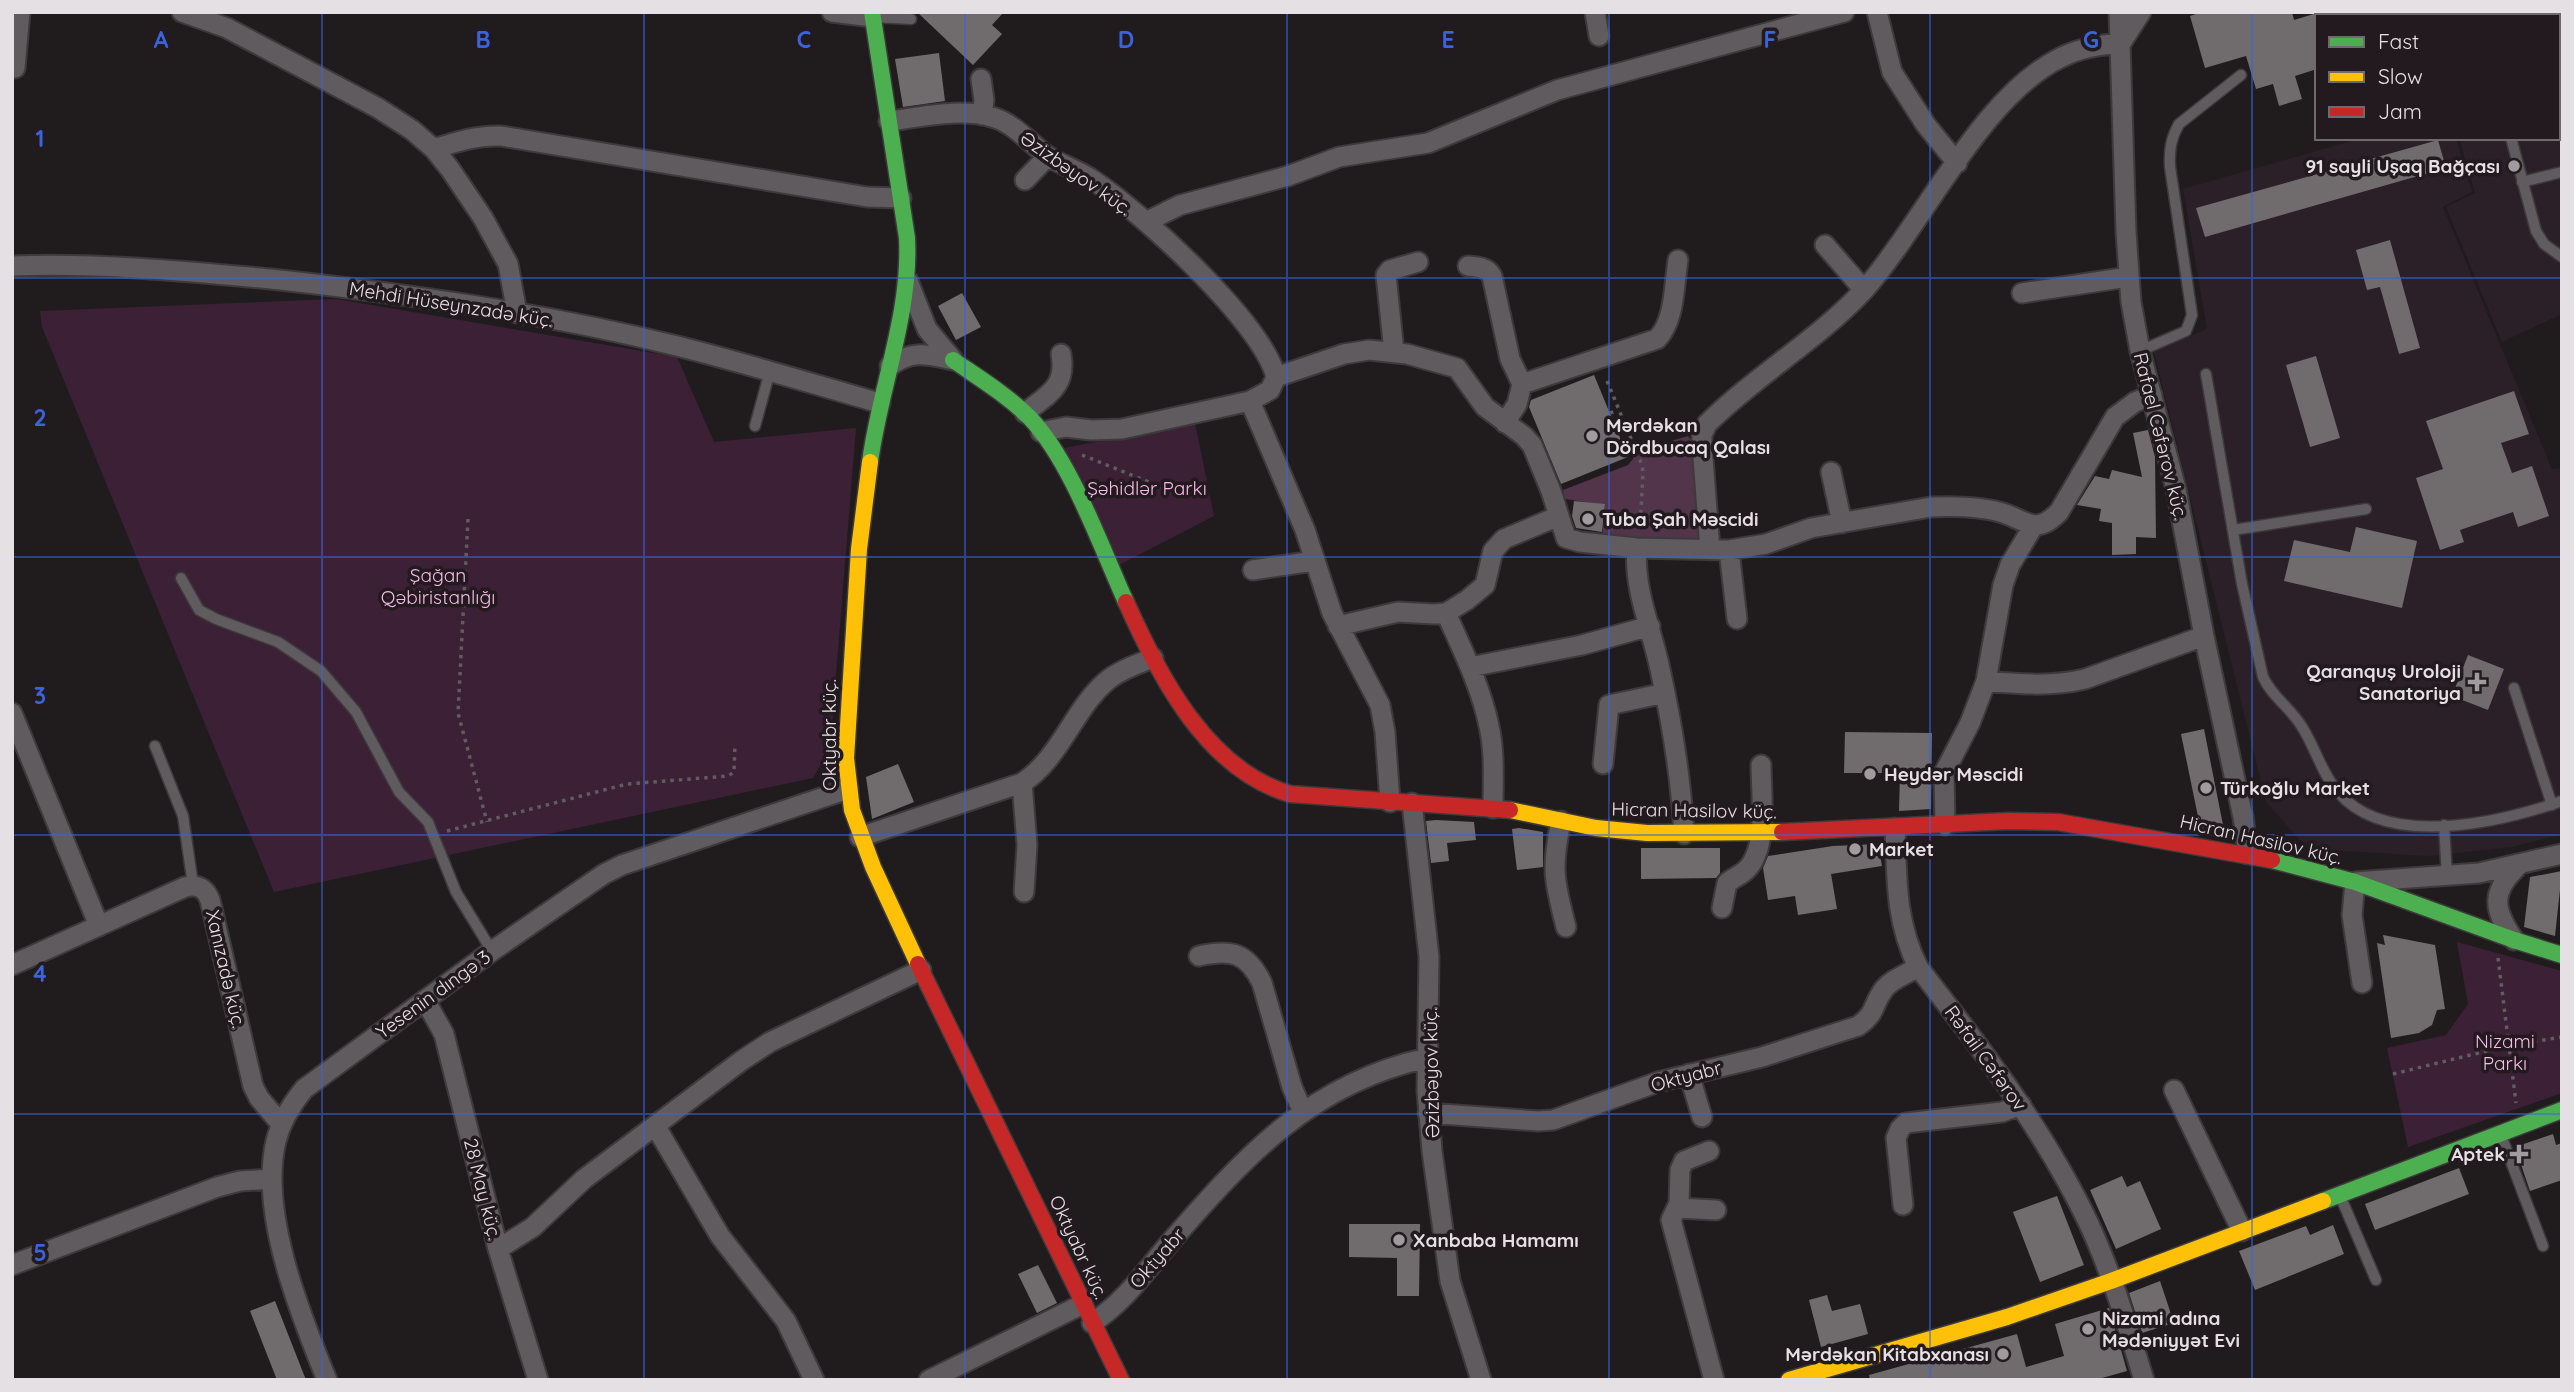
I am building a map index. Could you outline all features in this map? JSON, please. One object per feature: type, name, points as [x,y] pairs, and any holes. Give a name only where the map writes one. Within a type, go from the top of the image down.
[{"type":"street","points":[[15,68],[20,12]]},
{"type":"street","points":[[182,12],[227,28],[378,107],[434,149],[483,218],[508,264],[517,313]]},
{"type":"street","points":[[832,12],[872,15]]},
{"type":"street","points":[[1595,12],[1599,36]]},
{"type":"street","points":[[1146,222],[1180,205],[1288,176],[1339,157],[1428,143],[1557,90],[1844,12]]},
{"type":"street","points":[[1877,12],[1886,57],[1896,79],[1940,144],[1957,163]]},
{"type":"street","name":"Rafael Cəfərov küç.","points":[[2119,12],[2128,277],[2140,351],[2176,489],[2243,817],[2248,854]]},
{"type":"street","points":[[1737,618],[1719,550],[1702,445],[1702,435],[1707,424],[1864,290],[1957,163],[2012,94],[2060,57],[2121,43],[2141,12]]},
{"type":"street","name":"Oktyabr küç.","points":[[872,15],[907,238],[907,278],[898,335],[880,403],[866,484],[848,710],[848,789],[860,837],[921,970],[1121,1380]]},
{"type":"street","points":[[981,79],[984,100],[982,115]]},
{"type":"street","name":"Əzizbəyov küç.","points":[[889,121],[963,114],[982,115],[1005,122],[1048,156],[1094,180],[1179,253],[1244,322],[1270,361],[1276,377]]},
{"type":"street","points":[[434,149],[467,138],[501,136],[867,197],[901,198]]},
{"type":"street","points":[[1025,180],[1048,156]]},
{"type":"street","points":[[1825,245],[1864,290]]},
{"type":"street","points":[[1522,384],[1657,339],[1668,322],[1678,260]]},
{"type":"street","points":[[1394,352],[1386,275],[1390,270],[1418,262]]},
{"type":"street","name":"Mehdi Hüseynzadə küç.","points":[[12,266],[105,266],[176,270],[410,296],[517,313],[677,346],[880,403]]},
{"type":"street","points":[[1468,266],[1482,267],[1490,271],[1510,359],[1522,384],[1517,404],[1505,423]]},
{"type":"street","points":[[2022,293],[2128,277]]},
{"type":"street","points":[[907,278],[927,329],[953,360]]},
{"type":"street","points":[[898,335],[910,328],[927,329]]},
{"type":"street","points":[[1041,432],[1066,427],[1091,430],[1122,429],[1250,401],[1270,390],[1276,377],[1344,354],[1369,350],[1394,352],[1457,368],[1485,407],[1524,436],[1536,453],[1563,534],[1571,540],[1637,548],[1719,550],[1755,546],[1799,531],[1949,506],[1990,510],[2034,525],[2052,520],[2115,417],[2135,402],[2152,395]]},
{"type":"street","points":[[890,366],[907,355],[914,354],[953,360]]},
{"type":"street","points":[[1025,413],[1061,380],[1064,368],[1061,354]]},
{"type":"street","name":"Hicran Hasilov küç.","points":[[953,360],[1025,413],[1041,432],[1073,487],[1153,658],[1198,727],[1228,758],[1263,785],[1290,794],[1493,808],[1619,832],[1684,834],[1895,828],[2021,821],[2058,822],[2248,854],[2355,882],[2562,955]]},
{"type":"street","points":[[1250,401],[1305,530],[1338,625],[1380,705],[1385,732],[1390,802]]},
{"type":"street","points":[[1831,472],[1842,523]]},
{"type":"street","points":[[1338,625],[1398,612],[1446,613],[1485,585],[1496,545],[1504,539],[1559,516]]},
{"type":"street","points":[[1944,825],[1944,773],[1970,723],[1986,681],[2003,585],[2010,565],[2034,525]]},
{"type":"street","points":[[1637,548],[1638,577],[1665,693],[1679,781],[1684,834]]},
{"type":"street","points":[[1253,570],[1314,561]]},
{"type":"street","points":[[1446,613],[1470,667],[1490,727],[1493,808]]},
{"type":"street","points":[[1470,667],[1583,645],[1650,626]]},
{"type":"street","points":[[1986,681],[2065,684],[2204,636]]},
{"type":"street","points":[[860,837],[1022,783],[1034,775],[1049,758],[1107,680],[1153,658]]},
{"type":"street","points":[[1603,764],[1609,705],[1665,693]]},
{"type":"street","points":[[12,713],[99,926]]},
{"type":"street","points":[[1722,908],[1727,883],[1746,870],[1758,847],[1761,832],[1761,765]]},
{"type":"street","points":[[1022,783],[1027,845],[1024,892]]},
{"type":"street","name":"Yesenin dıngə 3","points":[[327,1380],[288,1272],[276,1216],[272,1179],[276,1141],[281,1124],[304,1089],[589,883],[622,865],[848,789]]},
{"type":"street","name":"Əzizbəyov küç.","points":[[1412,803],[1429,957],[1428,1113],[1450,1281],[1480,1380]]},
{"type":"street","points":[[1561,821],[1555,851],[1554,884],[1566,926]]},
{"type":"street","name":"Rəfail Cəfərov","points":[[1895,828],[1899,915],[1910,950],[1918,967],[2021,1105],[2084,1214],[2111,1281],[2144,1380]]},
{"type":"street","points":[[2362,983],[2352,915],[2355,882],[2448,877],[2519,865],[2562,854]]},
{"type":"street","points":[[2514,940],[2501,921],[2497,900],[2501,884],[2519,865]]},
{"type":"street","points":[[12,965],[192,885]]},
{"type":"street","name":"Xanızadə küç.","points":[[192,885],[206,890],[210,900],[253,1086],[259,1098],[281,1124]]},
{"type":"street","points":[[1199,956],[1230,952],[1239,955],[1256,970],[1292,1087],[1302,1110]]},
{"type":"street","name":"Oktyabr","points":[[1428,1113],[1527,1121],[1553,1120],[1658,1082],[1762,1057],[1858,1026],[1875,1010],[1885,988],[1918,967]]},
{"type":"street","points":[[498,1249],[533,1227],[584,1179],[741,1061],[770,1042],[921,970]]},
{"type":"street","name":"28 May küç.","points":[[425,1000],[443,1034],[498,1249],[538,1380]]},
{"type":"street","name":"Oktyabr","points":[[1092,1323],[1116,1305],[1256,1149],[1302,1110],[1331,1092],[1371,1075],[1403,1063],[1427,1058]]},
{"type":"street","points":[[1689,1074],[1702,1117]]},
{"type":"street","points":[[2174,1090],[2242,1231]]},
{"type":"street","points":[[1903,1205],[1896,1138],[1900,1129],[1906,1124],[2002,1112],[2021,1105]]},
{"type":"street","points":[[1789,1380],[1984,1324],[2111,1281],[2562,1110]]},
{"type":"street","points":[[656,1127],[720,1236],[786,1321],[814,1380]]},
{"type":"street","points":[[1709,1151],[1684,1161],[1680,1170],[1681,1194],[1671,1226],[1714,1380]]},
{"type":"street","points":[[12,1265],[217,1187],[240,1181],[272,1179]]},
{"type":"street","points":[[1677,1208],[1716,1210]]},
{"type":"street","points":[[929,1380],[1083,1304]]},
{"type":"lane","points":[[872,15],[911,19]]},
{"type":"lane","points":[[2140,351],[2186,331],[2192,315],[2170,167],[2169,151],[2173,135],[2179,124],[2241,75]]},
{"type":"lane","points":[[2511,140],[2536,231],[2544,244],[2562,257]]},
{"type":"lane","points":[[2522,183],[2562,172]]},
{"type":"lane","points":[[755,426],[770,371]]},
{"type":"lane","points":[[2206,374],[2233,530],[2263,677],[2269,690],[2297,718],[2336,790],[2348,802],[2381,819],[2398,823],[2444,825],[2499,820],[2557,803],[2514,688]]},
{"type":"lane","points":[[2233,530],[2366,509]]},
{"type":"lane","points":[[181,578],[199,610],[278,642],[321,671],[356,712],[399,792],[422,815],[434,834],[452,885],[492,951]]},
{"type":"lane","points":[[155,746],[183,817],[192,885]]},
{"type":"lane","points":[[2444,825],[2448,877]]},
{"type":"lane","points":[[2500,1134],[2543,1245]]},
{"type":"lane","points":[[2339,1195],[2376,1280]]},
{"type":"path","points":[[1608,381],[1643,473],[1637,548]]},
{"type":"path","points":[[1609,413],[1618,410]]},
{"type":"path","points":[[1076,452],[1181,495]]},
{"type":"path","points":[[468,519],[458,713],[487,822]]},
{"type":"path","points":[[434,834],[627,784],[728,776],[734,772],[735,744]]},
{"type":"path","points":[[2497,952],[2517,1108]]},
{"type":"path","points":[[2393,1074],[2507,1046],[2562,1037]]},
{"type":"shaded area","name":"91 sayli Uşaq Bağçası","points":[[2562,12],[2562,314],[2502,342],[2446,207],[2475,193],[2460,140],[2560,140],[2560,14],[2424,14]]},
{"type":"shaded area","points":[[2355,140],[2457,140],[2472,192],[2443,207],[2552,469],[2562,468],[2562,834],[2512,847],[2428,856],[2308,849],[2266,802],[2154,352],[2207,329],[2183,189]]},
{"type":"shaded area","points":[[1688,436],[1696,448],[1702,541],[1602,539],[1605,505],[1565,499],[1563,490],[1628,465],[1633,459],[1633,452]]},
{"type":"green space","name":"Şağan Qəbiristanlığı","points":[[336,299],[677,357],[714,442],[856,428],[830,748],[813,778],[274,892],[42,327],[40,311]]},
{"type":"green space","name":"Şəhidlər Parkı","points":[[1195,423],[1214,516],[1119,565],[1064,448]]},
{"type":"green space","name":"Nizami Parkı","points":[[2457,942],[2562,971],[2562,1093],[2408,1147],[2387,1048],[2446,1035],[2468,1004]]},
{"type":"building","points":[[917,12],[1004,12],[992,25],[1002,34],[973,65]]},
{"type":"building","points":[[2202,12],[2292,12],[2294,20],[2317,13],[2315,70],[2295,76],[2302,99],[2279,106],[2273,84],[2256,89],[2246,56],[2205,68],[2190,16]]},
{"type":"building","points":[[939,53],[945,101],[903,107],[895,59]]},
{"type":"building","points":[[2438,140],[2446,168],[2205,237],[2196,208]]},
{"type":"building","points":[[2390,240],[2420,348],[2399,354],[2380,287],[2367,290],[2356,250]]},
{"type":"building","points":[[962,293],[981,327],[956,340],[938,306]]},
{"type":"building","points":[[2316,356],[2340,438],[2310,447],[2286,365]]},
{"type":"building","points":[[1594,375],[1628,457],[1561,484],[1529,407],[1531,400]]},
{"type":"building","points":[[2514,391],[2529,434],[2501,443],[2512,473],[2532,466],[2549,516],[2518,527],[2513,512],[2460,530],[2464,542],[2440,550],[2416,478],[2443,469],[2426,421]]},
{"type":"building","points":[[2148,430],[2155,457],[2156,538],[2136,537],[2136,554],[2112,555],[2112,523],[2099,521],[2101,509],[2077,505],[2095,476],[2109,479],[2112,470],[2142,477],[2133,433]]},
{"type":"building","points":[[1574,501],[1605,504],[1602,532],[1576,528],[1572,516]]},
{"type":"building","points":[[2356,527],[2417,541],[2402,608],[2284,581],[2294,540],[2350,552]]},
{"type":"building","points":[[2468,655],[2504,669],[2488,710],[2452,696]]},
{"type":"building","points":[[2204,729],[2225,835],[2201,831],[2181,734]]},
{"type":"building","points":[[1845,732],[1932,733],[1931,809],[1899,811],[1900,773],[1844,773]]},
{"type":"building","points":[[898,764],[914,802],[872,819],[866,777]]},
{"type":"building","points":[[1426,821],[1474,822],[1476,840],[1447,843],[1449,861],[1431,863]]},
{"type":"building","points":[[1512,829],[1543,832],[1543,867],[1517,870]]},
{"type":"building","points":[[1878,844],[1882,866],[1831,874],[1837,909],[1798,915],[1795,896],[1768,900],[1763,868],[1768,856],[1833,846]]},
{"type":"building","points":[[1641,848],[1720,848],[1720,873],[1716,878],[1641,879]]},
{"type":"building","points":[[2562,871],[2555,936],[2524,927],[2530,877]]},
{"type":"building","points":[[2383,935],[2435,945],[2445,1009],[2437,1010],[2432,1025],[2419,1033],[2391,1038],[2377,943],[2385,945]]},
{"type":"building","points":[[2553,1134],[2556,1145],[2562,1143],[2562,1180],[2530,1191],[2515,1147]]},
{"type":"building","points":[[2459,1168],[2469,1194],[2375,1230],[2365,1204]]},
{"type":"building","points":[[2122,1176],[2127,1187],[2140,1181],[2161,1229],[2116,1249],[2090,1190]]},
{"type":"building","points":[[2057,1196],[2084,1265],[2040,1282],[2013,1212]]},
{"type":"building","points":[[1349,1224],[1420,1224],[1419,1296],[1397,1296],[1397,1258],[1349,1257]]},
{"type":"building","points":[[2333,1225],[2344,1254],[2255,1290],[2239,1251],[2306,1226],[2310,1235]]},
{"type":"building","points":[[1038,1265],[1057,1303],[1037,1313],[1018,1274]]},
{"type":"building","points":[[2160,1281],[2174,1323],[2142,1333],[2129,1293]]},
{"type":"building","points":[[1827,1295],[1832,1311],[1860,1304],[1868,1334],[1821,1347],[1809,1300]]},
{"type":"building","points":[[275,1301],[306,1380],[277,1380],[250,1311]]},
{"type":"building","points":[[2109,1308],[2127,1371],[2095,1380],[1870,1380],[1869,1375],[2017,1334],[2026,1367],[2064,1356],[2055,1324]]},
{"type":"traffic: fast","points":[[870,462],[900,322],[907,266],[907,238],[872,12]]},
{"type":"traffic: fast","points":[[953,360],[1012,402],[1045,436],[1084,505],[1126,602]]},
{"type":"traffic: fast","points":[[2272,860],[2355,882],[2562,955]]},
{"type":"traffic: fast","points":[[2323,1201],[2562,1110]]},
{"type":"traffic: slow","points":[[870,462],[859,549],[846,758],[852,810],[873,867],[918,964]]},
{"type":"traffic: slow","points":[[1510,810],[1596,828],[1647,833],[1782,832]]},
{"type":"traffic: slow","points":[[1789,1380],[2007,1317],[2323,1201]]},
{"type":"traffic: jam","points":[[1126,602],[1154,660],[1189,717],[1210,742],[1234,764],[1260,782],[1290,794],[1510,810]]},
{"type":"traffic: jam","points":[[1782,832],[2008,821],[2058,822],[2272,860]]},
{"type":"traffic: jam","points":[[918,964],[1121,1380]]},
{"type":"place","name":"91 sayli Uşaq Bağçası","points":[[2514,166]]},
{"type":"place","name":"Mərdəkan Dördbucaq Qalası","points":[[1592,436]]},
{"type":"place","name":"Tuba Şah Məscidi","points":[[1588,519]]},
{"type":"place","name":"Qaranquş Uroloji Sanatoriya","points":[[2477,682]]},
{"type":"place","name":"Heydər Məscidi","points":[[1870,774]]},
{"type":"place","name":"Türkoğlu Market","points":[[2206,788]]},
{"type":"place","name":"Market","points":[[1855,849]]},
{"type":"place","name":"Aptek","points":[[2519,1154]]},
{"type":"place","name":"Xanbaba Hamamı","points":[[1399,1240]]},
{"type":"place","name":"Nizami adına Mədəniyyət Evi","points":[[2088,1329]]},
{"type":"place","name":"Mərdəkan Kitabxanası","points":[[2003,1354]]}]
